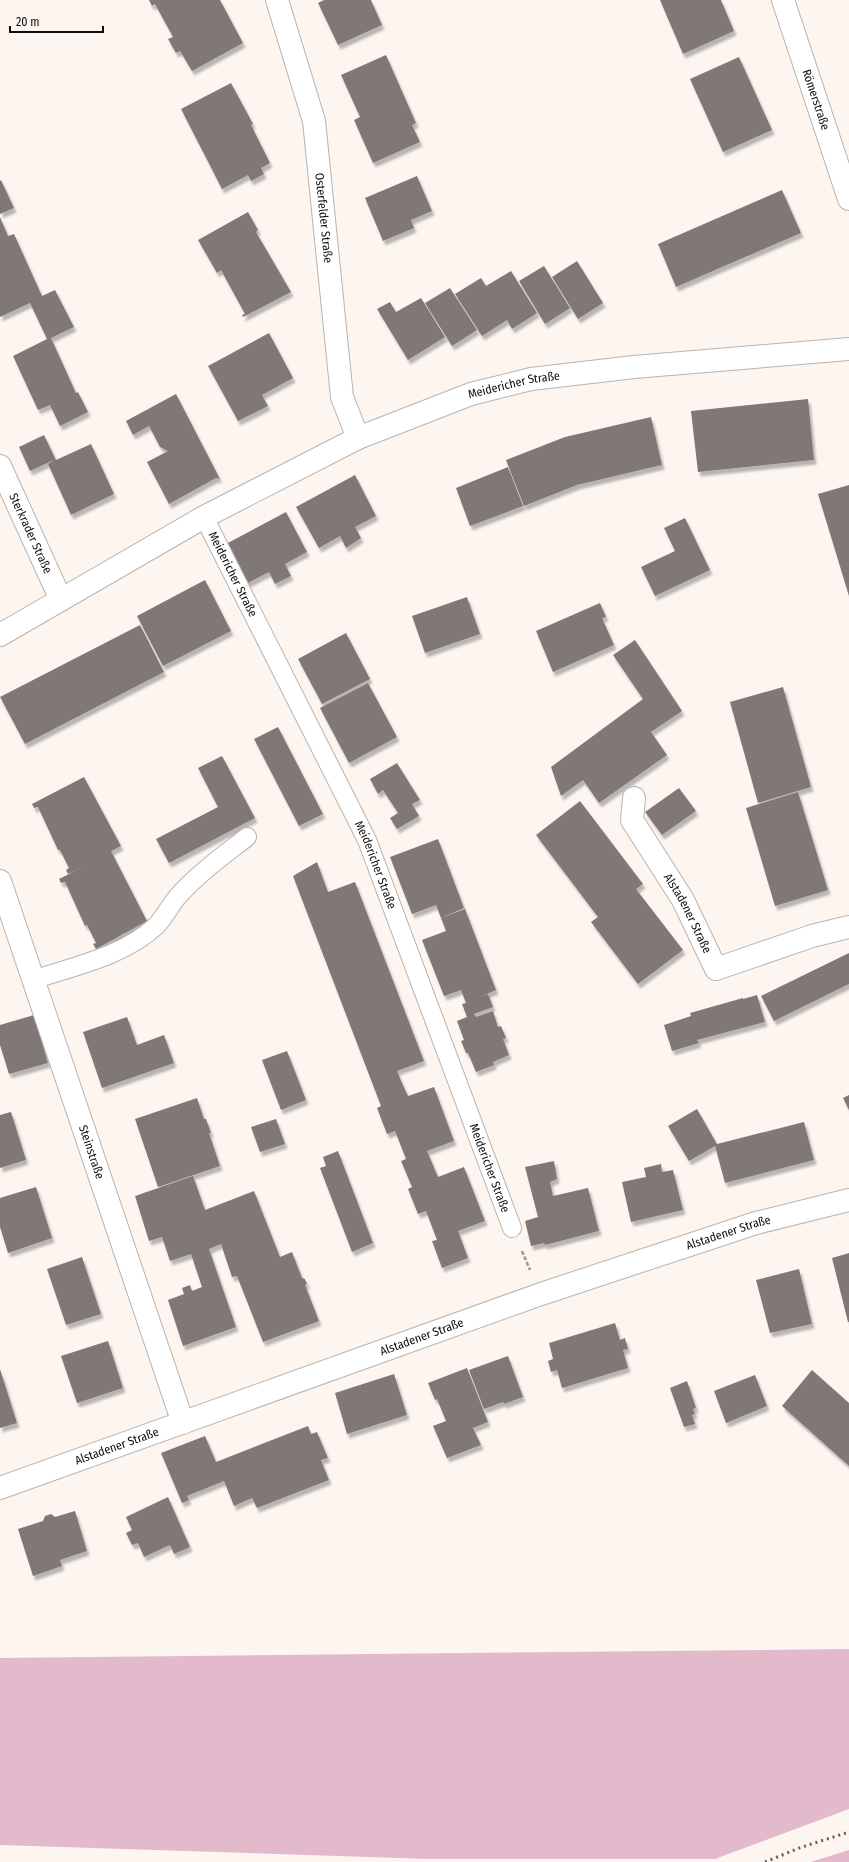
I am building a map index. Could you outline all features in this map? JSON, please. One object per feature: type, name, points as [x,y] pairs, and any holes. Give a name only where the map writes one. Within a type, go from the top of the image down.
[{"type":"street","name":"Osterfelder Straße","points":[[277,0],[314,121],[342,397],[358,438]]},
{"type":"street","name":"Römerstraße","points":[[783,0],[849,199]]},
{"type":"street","name":"Meidericher Straße","points":[[0,635],[204,517],[358,438],[472,394],[531,379],[634,367],[849,349]]},
{"type":"street","name":"Sterkrader Straße","points":[[0,466],[61,600]]},
{"type":"street","name":"Alstadener Straße","points":[[634,798],[632,820],[683,900],[716,970],[812,936],[849,926]]},
{"type":"street","name":"Steinstraße","points":[[0,881],[183,1423]]},
{"type":"street","name":"Alstadener Straße","points":[[0,1488],[541,1294],[756,1224],[849,1200]]},
{"type":"lane","name":"Meidericher Straße","points":[[204,517],[367,840],[512,1228]]},
{"type":"lane","points":[[33,980],[94,960],[127,946],[156,926],[178,896],[197,875],[247,837]]},
{"type":"path","points":[[512,1228],[541,1294]]},
{"type":"shaded area","points":[[849,1649],[849,1809],[715,1859],[428,1859],[0,1845],[0,1658]]},
{"type":"shaded area","points":[[849,1850],[849,1862],[811,1862]]},
{"type":"building","points":[[149,0],[220,0],[243,43],[192,71],[180,51],[176,53],[168,39],[173,37],[155,4],[152,6]]},
{"type":"building","points":[[324,0],[371,0],[382,25],[338,45],[318,3]]},
{"type":"building","points":[[660,0],[721,0],[734,31],[683,54]]},
{"type":"building","points":[[386,55],[416,123],[412,125],[420,142],[373,163],[354,120],[360,117],[341,75]]},
{"type":"building","points":[[739,57],[772,130],[723,152],[690,79]]},
{"type":"building","points":[[231,83],[253,124],[251,125],[270,163],[261,168],[264,174],[251,181],[248,175],[222,189],[181,109]]},
{"type":"building","points":[[417,176],[432,211],[411,220],[414,228],[383,241],[365,198]]},
{"type":"building","points":[[1,180],[14,208],[0,214],[0,181]]},
{"type":"building","points":[[782,190],[801,233],[676,287],[658,244]]},
{"type":"building","points":[[248,212],[258,230],[256,232],[291,292],[243,317],[242,315],[245,314],[221,270],[217,273],[198,240]]},
{"type":"building","points":[[0,217],[8,236],[14,234],[42,296],[55,290],[74,327],[51,338],[76,393],[78,392],[88,412],[60,426],[50,405],[38,410],[13,356],[47,339],[30,303],[0,317]]},
{"type":"building","points":[[577,261],[603,303],[578,319],[552,277]]},
{"type":"building","points":[[544,266],[570,308],[545,324],[519,281]]},
{"type":"building","points":[[511,271],[537,313],[512,329],[507,320],[482,336],[455,294],[481,278],[486,286]]},
{"type":"building","points":[[450,288],[477,330],[452,346],[425,303]]},
{"type":"building","points":[[421,298],[445,337],[408,360],[377,309],[390,302],[396,312]]},
{"type":"building","points":[[269,333],[293,378],[262,395],[268,406],[238,421],[208,366]]},
{"type":"building","points":[[176,394],[220,479],[216,478],[169,504],[147,462],[168,451],[160,447],[149,426],[133,435],[126,421]]},
{"type":"building","points":[[808,399],[814,460],[698,472],[691,411]]},
{"type":"building","points":[[651,417],[662,465],[577,485],[524,506],[506,460],[565,437]]},
{"type":"building","points":[[44,435],[56,460],[91,444],[114,494],[71,515],[48,464],[54,460],[30,471],[19,447]]},
{"type":"building","points":[[508,467],[523,506],[470,526],[456,488]]},
{"type":"building","points":[[355,475],[376,516],[355,527],[361,538],[346,548],[340,536],[319,548],[296,507]]},
{"type":"building","points":[[849,485],[849,596],[818,494]]},
{"type":"building","points":[[286,512],[307,552],[285,564],[291,576],[275,584],[269,572],[246,584],[226,544]]},
{"type":"building","points":[[685,518],[710,570],[655,596],[641,567],[675,551],[664,528]]},
{"type":"building","points":[[205,580],[231,631],[163,666],[137,616]]},
{"type":"building","points":[[467,597],[480,634],[425,653],[412,616]]},
{"type":"building","points":[[600,603],[606,617],[602,618],[614,645],[553,672],[536,631]]},
{"type":"building","points":[[140,625],[164,672],[25,744],[0,697]]},
{"type":"building","points":[[346,633],[370,679],[322,704],[298,659]]},
{"type":"building","points":[[635,640],[682,711],[651,732],[667,755],[599,803],[583,780],[561,796],[551,767],[643,699],[613,655]]},
{"type":"building","points":[[368,683],[397,737],[349,763],[320,708]]},
{"type":"building","points":[[783,687],[811,787],[758,803],[730,702]]},
{"type":"building","points":[[278,727],[323,814],[299,826],[254,739]]},
{"type":"building","points":[[222,756],[255,818],[169,863],[156,839],[218,807],[198,768]]},
{"type":"building","points":[[397,763],[420,800],[412,804],[419,816],[397,829],[390,818],[398,813],[383,790],[378,794],[370,779]]},
{"type":"building","points":[[84,777],[121,846],[111,851],[147,921],[96,949],[93,944],[96,943],[87,925],[85,926],[65,882],[61,883],[59,879],[83,867],[68,874],[66,870],[69,868],[60,850],[58,850],[38,807],[34,808],[32,804]]},
{"type":"building","points":[[679,788],[696,811],[662,835],[645,812]]},
{"type":"building","points":[[798,792],[828,890],[775,906],[746,808]]},
{"type":"building","points":[[580,801],[643,884],[636,889],[683,950],[638,984],[591,922],[598,917],[536,835]]},
{"type":"building","points":[[438,839],[464,908],[441,918],[436,905],[412,914],[390,857]]},
{"type":"building","points":[[317,862],[328,892],[355,882],[424,1061],[397,1071],[408,1096],[434,1087],[454,1141],[427,1151],[438,1177],[464,1167],[485,1221],[458,1231],[468,1258],[442,1268],[432,1241],[437,1240],[426,1211],[418,1214],[408,1189],[412,1187],[401,1161],[406,1159],[395,1131],[387,1134],[377,1108],[381,1106],[293,876]]},
{"type":"building","points":[[465,909],[496,990],[480,997],[488,994],[493,1007],[474,1014],[476,1017],[493,1011],[498,1027],[501,1026],[506,1038],[503,1039],[509,1055],[493,1062],[494,1065],[476,1072],[461,1041],[464,1040],[457,1021],[467,1017],[462,1004],[466,1003],[461,990],[444,996],[422,940],[446,931],[441,918]]},
{"type":"building","points":[[849,953],[849,984],[774,1021],[761,996]]},
{"type":"building","points":[[757,995],[765,1022],[697,1040],[699,1043],[672,1051],[664,1025],[691,1016],[690,1013]]},
{"type":"building","points":[[34,1015],[48,1063],[9,1074],[0,1045],[0,1025]]},
{"type":"building","points":[[127,1017],[137,1045],[164,1035],[174,1063],[102,1088],[83,1032]]},
{"type":"building","points":[[287,1051],[306,1100],[281,1110],[262,1060]]},
{"type":"building","points":[[849,1095],[849,1110],[843,1098]]},
{"type":"building","points":[[197,1098],[204,1119],[206,1119],[211,1133],[209,1133],[220,1166],[158,1187],[135,1119]]},
{"type":"building","points":[[697,1109],[717,1144],[804,1122],[814,1160],[725,1183],[715,1146],[689,1161],[668,1126]]},
{"type":"building","points":[[11,1112],[26,1160],[0,1168],[0,1115]]},
{"type":"building","points":[[276,1119],[285,1144],[260,1152],[251,1127]]},
{"type":"building","points":[[338,1151],[373,1243],[352,1252],[320,1168],[326,1166],[323,1157]]},
{"type":"building","points":[[554,1161],[557,1179],[550,1182],[553,1196],[588,1188],[599,1231],[545,1245],[544,1243],[531,1246],[525,1221],[538,1217],[525,1167]]},
{"type":"building","points":[[661,1164],[662,1172],[673,1170],[683,1210],[631,1222],[622,1182],[646,1177],[644,1168]]},
{"type":"building","points":[[193,1176],[205,1210],[254,1191],[280,1257],[292,1252],[302,1278],[305,1279],[307,1284],[305,1285],[319,1321],[263,1342],[237,1276],[232,1277],[221,1244],[209,1249],[236,1327],[183,1346],[168,1300],[184,1294],[182,1288],[190,1285],[192,1291],[202,1287],[191,1254],[170,1261],[162,1237],[149,1241],[135,1196]]},
{"type":"building","points":[[36,1187],[52,1238],[8,1253],[0,1227],[0,1198]]},
{"type":"building","points":[[849,1253],[849,1322],[848,1322],[832,1258]]},
{"type":"building","points":[[82,1257],[101,1314],[66,1325],[47,1269]]},
{"type":"building","points":[[799,1269],[812,1324],[770,1333],[756,1280]]},
{"type":"building","points":[[615,1323],[620,1340],[625,1338],[628,1349],[623,1350],[628,1368],[562,1388],[557,1370],[551,1372],[548,1361],[553,1359],[549,1343]]},
{"type":"building","points":[[108,1341],[123,1388],[77,1403],[61,1356]]},
{"type":"building","points":[[508,1356],[523,1397],[484,1409],[469,1370]]},
{"type":"building","points":[[467,1368],[488,1422],[473,1428],[481,1445],[447,1458],[433,1426],[446,1421],[437,1399],[435,1400],[428,1383]]},
{"type":"building","points":[[0,1369],[17,1423],[0,1428]]},
{"type":"building","points":[[812,1370],[849,1403],[849,1466],[782,1406]]},
{"type":"building","points":[[394,1374],[407,1415],[347,1434],[335,1393]]},
{"type":"building","points":[[755,1375],[767,1406],[726,1423],[714,1391]]},
{"type":"building","points":[[687,1381],[696,1408],[693,1409],[695,1414],[692,1415],[695,1424],[684,1427],[670,1388]]},
{"type":"building","points":[[308,1426],[311,1434],[317,1432],[328,1458],[321,1460],[329,1480],[257,1508],[252,1498],[234,1506],[224,1481],[187,1496],[189,1500],[182,1503],[161,1453],[205,1436],[216,1462]]},
{"type":"building","points":[[168,1497],[190,1547],[174,1554],[170,1545],[144,1557],[138,1543],[132,1545],[126,1533],[132,1530],[126,1517]]},
{"type":"building","points":[[75,1511],[87,1551],[60,1560],[62,1566],[33,1576],[18,1529],[43,1521],[45,1516],[51,1514],[55,1517]]},
{"type":"railway","points":[[765,1862],[802,1847],[849,1832]]}]
